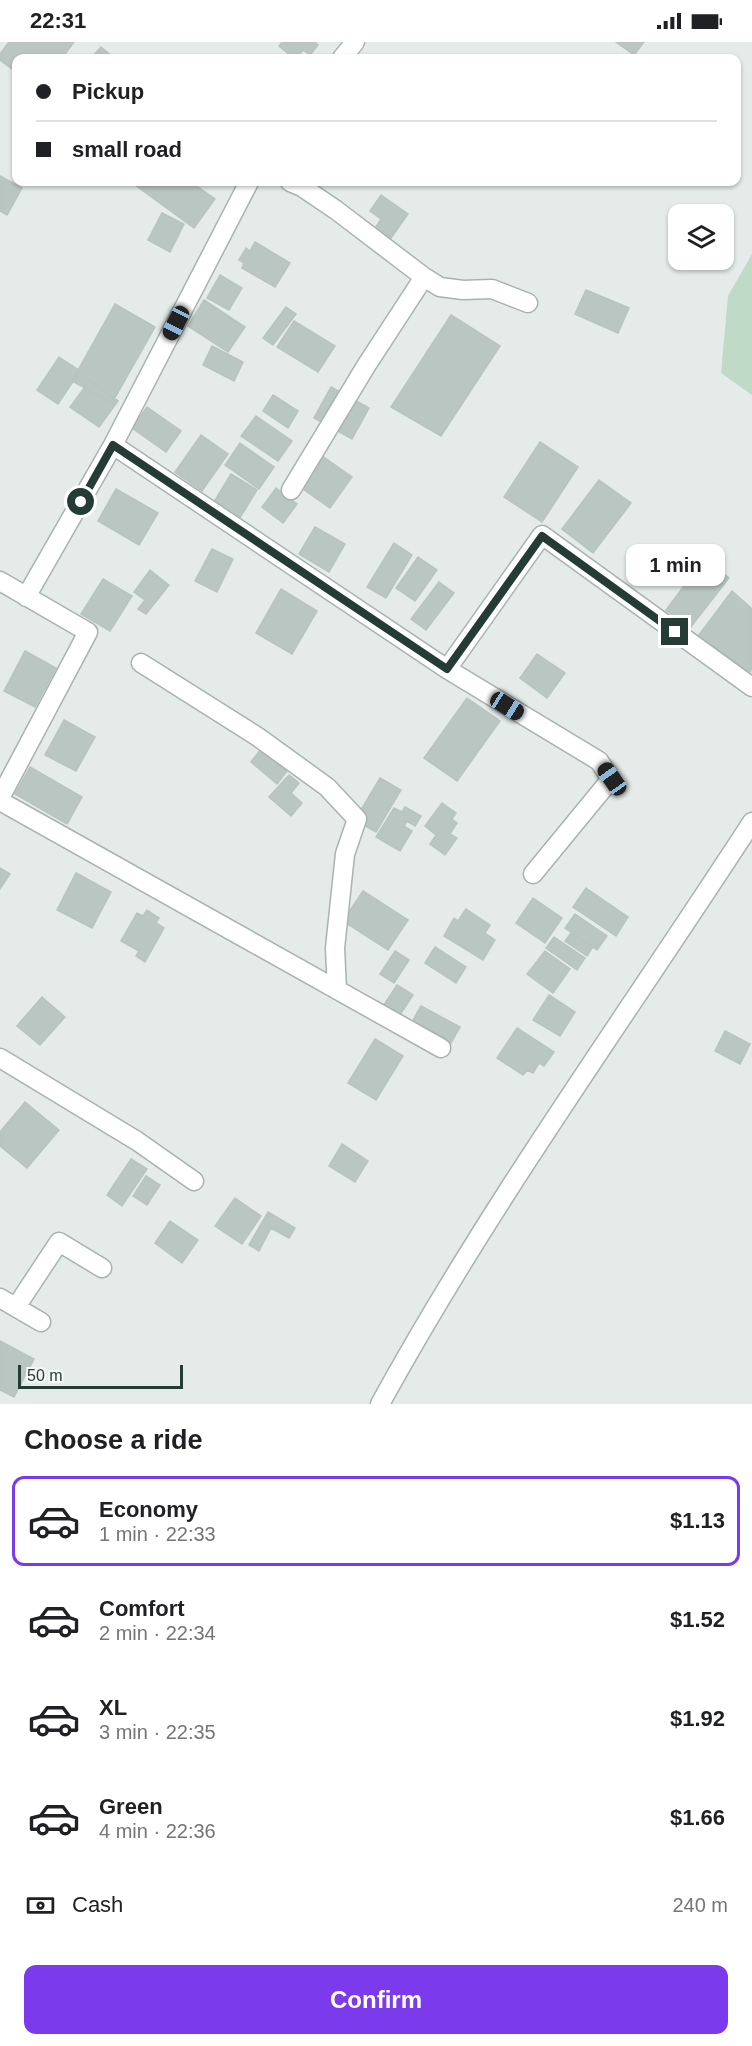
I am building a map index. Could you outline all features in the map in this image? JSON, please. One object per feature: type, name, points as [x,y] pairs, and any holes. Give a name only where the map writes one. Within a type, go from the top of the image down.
[{"type":"street","points":[[345,54],[355,42]]},
{"type":"street","points":[[27,597],[113,445],[247,186]]},
{"type":"street","points":[[300,186],[336,210],[424,278],[440,287],[463,290],[492,289],[528,303]]},
{"type":"street","points":[[291,490],[366,366],[424,278]]},
{"type":"street","points":[[113,445],[447,669],[598,760],[612,779],[533,874]]},
{"type":"street","points":[[447,669],[542,536],[752,687]]},
{"type":"street","points":[[0,581],[88,632],[0,800],[441,1048]]},
{"type":"street","points":[[141,663],[275,750],[327,787],[357,819],[345,854],[336,948],[337,990]]},
{"type":"street","points":[[380,1404],[416,1339],[494,1212],[745,847],[752,822]]},
{"type":"street","points":[[0,1058],[128,1136],[194,1181]]},
{"type":"street","points":[[41,1322],[8,1302],[60,1242],[102,1268]]},
{"type":"green space","points":[[752,254],[752,395],[721,373],[728,296]]},
{"type":"building","points":[[9,42],[74,42],[65,54],[12,54],[12,69],[0,60],[0,54]]},
{"type":"building","points":[[282,42],[315,42],[318,45],[311,54],[303,50],[300,54],[289,54],[279,46]]},
{"type":"building","points":[[616,42],[644,42],[633,54]]},
{"type":"building","points":[[101,47],[109,54],[95,54]]},
{"type":"building","points":[[0,176],[12,183],[12,186],[22,188],[7,215],[0,211]]},
{"type":"building","points":[[136,186],[197,186],[215,199],[194,228]]},
{"type":"building","points":[[381,195],[408,214],[389,241],[374,230],[381,219],[370,211]]},
{"type":"building","points":[[162,213],[184,224],[170,252],[148,240]]},
{"type":"building","points":[[255,242],[290,263],[275,287],[242,268],[244,263],[239,260],[246,248],[250,251]]},
{"type":"building","points":[[220,275],[242,288],[229,310],[207,298]]},
{"type":"building","points":[[586,290],[629,308],[618,333],[575,314]]},
{"type":"building","points":[[204,300],[245,327],[228,352],[188,326]]},
{"type":"building","points":[[115,304],[155,327],[112,403],[72,381]]},
{"type":"building","points":[[286,307],[296,314],[273,345],[263,338]]},
{"type":"building","points":[[451,315],[500,346],[441,436],[391,407]]},
{"type":"building","points":[[294,321],[335,346],[318,372],[277,347]]},
{"type":"building","points":[[212,346],[243,362],[234,381],[203,365]]},
{"type":"building","points":[[59,357],[80,371],[58,404],[37,390]]},
{"type":"building","points":[[90,380],[118,401],[99,427],[70,407]]},
{"type":"building","points":[[331,387],[369,408],[352,439],[314,418]]},
{"type":"building","points":[[273,395],[298,411],[288,428],[263,411]]},
{"type":"building","points":[[147,407],[181,431],[166,452],[132,428]]},
{"type":"building","points":[[256,416],[292,441],[278,461],[241,436]]},
{"type":"building","points":[[201,435],[228,454],[202,491],[175,472]]},
{"type":"building","points":[[540,442],[578,467],[542,522],[504,497]]},
{"type":"building","points":[[240,443],[274,467],[259,489],[225,465]]},
{"type":"building","points":[[318,453],[352,477],[330,508],[296,484]]},
{"type":"building","points":[[231,474],[257,490],[238,521],[212,505]]},
{"type":"building","points":[[599,480],[631,503],[593,553],[562,529]]},
{"type":"building","points":[[276,488],[297,504],[283,523],[262,507]]},
{"type":"building","points":[[116,489],[158,513],[139,545],[98,521]]},
{"type":"building","points":[[315,527],[345,544],[329,572],[299,554]]},
{"type":"building","points":[[394,543],[412,555],[386,598],[367,587]]},
{"type":"building","points":[[212,549],[233,559],[217,592],[195,581]]},
{"type":"building","points":[[418,557],[437,570],[415,601],[396,588]]},
{"type":"building","points":[[704,559],[729,578],[690,628],[666,610]]},
{"type":"building","points":[[150,570],[169,585],[146,614],[138,609],[145,600],[134,592]]},
{"type":"building","points":[[103,579],[132,596],[110,631],[81,614]]},
{"type":"building","points":[[439,582],[454,593],[426,630],[411,619]]},
{"type":"building","points":[[281,589],[317,611],[292,654],[256,633]]},
{"type":"building","points":[[732,591],[752,609],[752,669],[745,678],[695,640]]},
{"type":"building","points":[[25,651],[56,668],[35,707],[4,691]]},
{"type":"building","points":[[537,654],[565,673],[547,698],[520,678]]},
{"type":"building","points":[[467,698],[500,721],[457,781],[424,758]]},
{"type":"building","points":[[64,720],[95,737],[76,771],[45,755]]},
{"type":"building","points":[[261,749],[287,771],[277,784],[251,762]]},
{"type":"building","points":[[30,767],[82,797],[67,824],[15,794]]},
{"type":"building","points":[[289,775],[299,783],[291,793],[302,803],[291,816],[269,797]]},
{"type":"building","points":[[380,778],[401,790],[376,832],[355,820]]},
{"type":"building","points":[[442,803],[456,813],[452,819],[457,823],[450,834],[457,838],[445,855],[430,844],[436,835],[425,826]]},
{"type":"building","points":[[405,807],[421,816],[415,826],[407,821],[404,826],[412,831],[400,851],[376,837],[394,808],[402,812]]},
{"type":"building","points":[[0,868],[10,874],[0,889]]},
{"type":"building","points":[[76,873],[111,892],[92,928],[57,910]]},
{"type":"building","points":[[586,888],[628,917],[616,936],[573,907]]},
{"type":"building","points":[[363,891],[408,920],[388,950],[343,921]]},
{"type":"building","points":[[533,898],[562,918],[545,943],[516,923]]},
{"type":"building","points":[[466,909],[490,925],[485,933],[495,940],[483,960],[444,936],[454,918],[458,921]]},
{"type":"building","points":[[147,910],[159,918],[156,923],[164,928],[145,962],[136,956],[139,951],[121,941],[137,913],[143,916]]},
{"type":"building","points":[[575,914],[607,936],[597,950],[565,928]]},
{"type":"building","points":[[571,933],[592,948],[587,956],[565,941]]},
{"type":"building","points":[[554,937],[585,958],[577,970],[546,948]]},
{"type":"building","points":[[435,947],[466,967],[456,983],[425,963]]},
{"type":"building","points":[[395,951],[409,960],[394,983],[380,974]]},
{"type":"building","points":[[545,951],[570,969],[553,993],[527,974]]},
{"type":"building","points":[[397,985],[413,995],[396,1021],[380,1011]]},
{"type":"building","points":[[549,995],[575,1012],[560,1036],[533,1020]]},
{"type":"building","points":[[42,997],[65,1017],[40,1045],[17,1026]]},
{"type":"building","points":[[421,1006],[460,1027],[447,1050],[408,1029]]},
{"type":"building","points":[[517,1028],[554,1052],[544,1066],[539,1063],[533,1073],[527,1070],[523,1075],[497,1058]]},
{"type":"building","points":[[725,1031],[750,1044],[740,1064],[715,1051]]},
{"type":"building","points":[[375,1039],[403,1056],[376,1100],[348,1083]]},
{"type":"building","points":[[25,1102],[59,1130],[27,1168],[0,1146],[0,1132]]},
{"type":"building","points":[[342,1144],[368,1161],[355,1182],[329,1166]]},
{"type":"building","points":[[131,1159],[147,1169],[122,1206],[107,1195]]},
{"type":"building","points":[[146,1176],[160,1185],[147,1205],[133,1196]]},
{"type":"building","points":[[235,1198],[261,1216],[242,1244],[215,1226]]},
{"type":"building","points":[[268,1212],[295,1228],[289,1238],[271,1228],[259,1251],[249,1245]]},
{"type":"building","points":[[170,1221],[198,1240],[182,1263],[155,1243]]},
{"type":"building","points":[[0,1341],[34,1359],[14,1397],[0,1390]]},
{"type":"route","points":[[81,502],[113,445],[447,669],[542,536],[675,632]]}]
